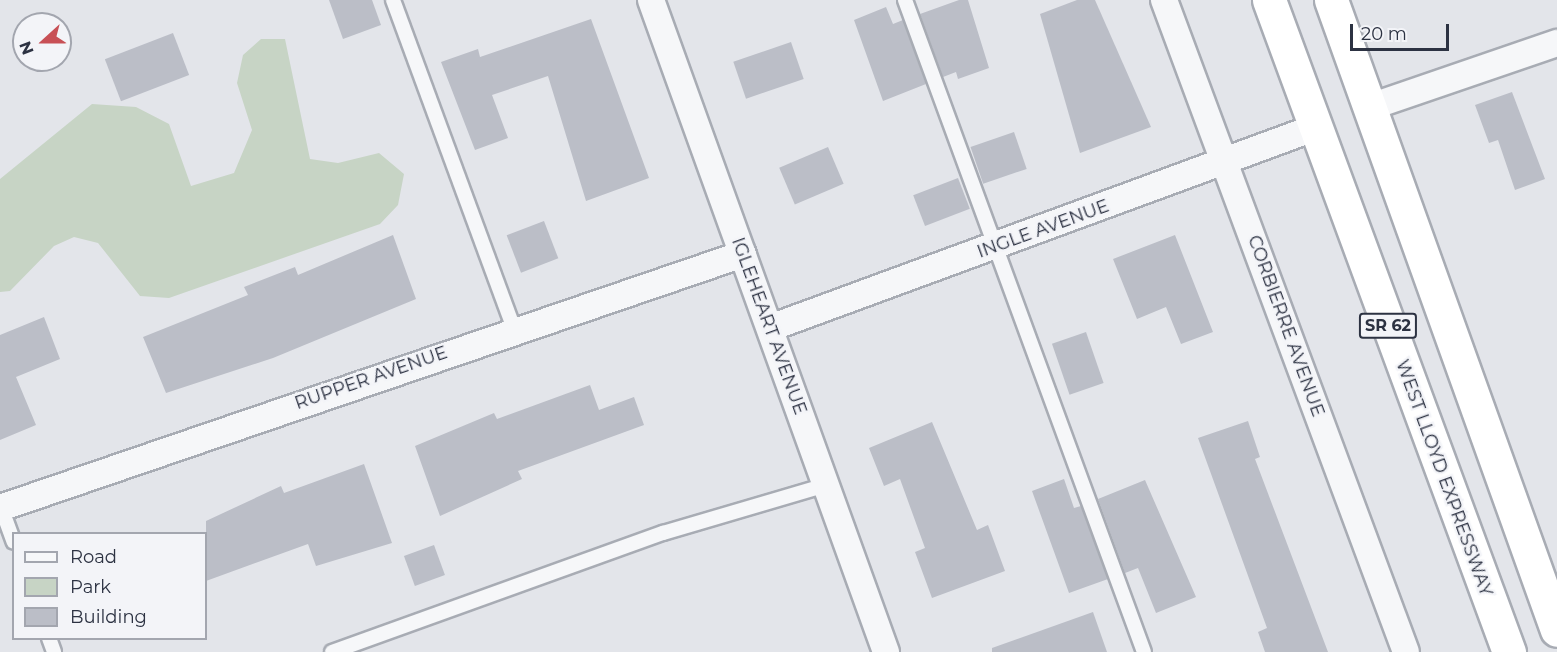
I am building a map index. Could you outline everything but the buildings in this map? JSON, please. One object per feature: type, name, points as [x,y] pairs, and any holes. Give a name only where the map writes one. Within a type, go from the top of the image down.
[{"type":"highway","name":"WEST LLOYD EXPRESSWAY","points":[[1269,0],[1314,128],[1509,652]]},
{"type":"highway","name":"SR 62","points":[[1331,0],[1557,630]]},
{"type":"street","name":"IGLEHEART AVENUE","points":[[651,0],[886,652]]},
{"type":"street","name":"CORBIERRE AVENUE","points":[[1164,0],[1406,652]]},
{"type":"street","points":[[1370,107],[1557,43]]},
{"type":"street","name":"INGLE AVENUE","points":[[770,328],[1314,128]]},
{"type":"street","name":"RUPPER AVENUE","points":[[0,507],[514,329],[743,254]]},
{"type":"lane","points":[[393,0],[514,329]]},
{"type":"lane","points":[[904,0],[1144,652]]},
{"type":"lane","points":[[332,652],[663,533],[826,485]]},
{"type":"lane","points":[[0,507],[12,537]]},
{"type":"green space","points":[[261,39],[285,39],[310,159],[338,163],[379,153],[404,174],[398,205],[380,224],[169,298],[140,296],[98,243],[74,237],[54,246],[10,291],[0,292],[0,179],[92,104],[136,107],[169,124],[191,186],[234,173],[252,130],[237,83],[243,55]]}]
